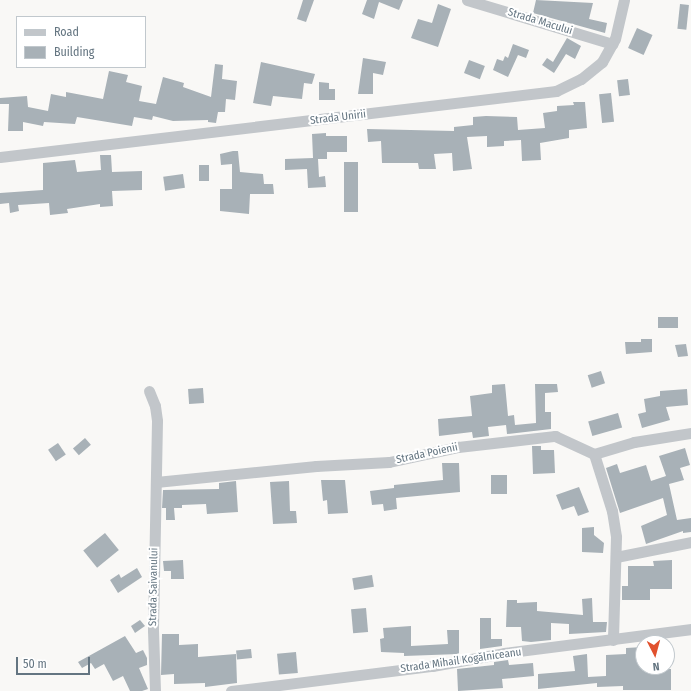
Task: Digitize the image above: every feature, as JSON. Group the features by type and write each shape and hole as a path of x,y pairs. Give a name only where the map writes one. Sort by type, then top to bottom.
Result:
{"street":[{"name":"Strada Macului","path":"467,0 612,44"},
{"name":"Strada Unirii","path":"0,157 541,93 570,86 602,62 620,26 624,0"},
{"name":"Strada Saivanului","path":"149,391 157,421 153,630 155,691"},
{"path":"613,640 616,557 612,511 594,454 634,442 691,433"},
{"name":"Strada Poienii","path":"156,482 316,466 389,462 465,446 555,436 594,454"},
{"path":"616,557 691,542"},
{"name":"Strada Mihail Kogălniceanu","path":"231,691 691,629"}],"building":[{"path":"303,0 314,0 306,22 297,19"},
{"path":"367,0 403,0 399,10 379,2 374,19 362,14"},
{"path":"536,0 593,3 589,19 607,23 605,33 533,13"},
{"path":"438,4 451,9 438,47 411,38 418,19 432,23"},
{"path":"680,4 689,5 686,30 677,29"},
{"path":"637,28 653,35 644,55 628,48"},
{"path":"567,38 581,46 575,59 566,54 554,73 542,65 547,58 553,62"},
{"path":"513,44 529,50 526,58 518,55 508,77 493,70 497,59 503,61 505,56 508,58"},
{"path":"363,58 386,62 383,75 373,73 373,94 358,94"},
{"path":"469,60 485,66 480,79 464,73"},
{"path":"261,62 315,74 312,84 304,83 302,99 273,96 271,106 253,103"},
{"path":"215,64 223,65 222,79 237,81 235,100 226,99 225,112 218,112 216,123 208,122 208,120 173,121 153,116 152,120 134,117 132,126 77,117 75,124 44,122 43,126 23,122 23,131 8,131 9,104 0,104 0,98 27,96 28,107 48,111 51,94 66,97 66,92 103,99 109,71 128,75 126,82 142,86 139,101 156,104 163,77 184,83 183,87 211,97"},
{"path":"628,79 630,95 619,96 617,80"},
{"path":"319,82 329,83 329,89 335,89 335,100 319,100"},
{"path":"611,93 614,122 602,123 599,94"},
{"path":"573,102 585,102 587,128 569,130 569,138 540,143 541,160 522,161 521,140 504,141 504,146 487,147 487,136 467,137 472,169 453,171 452,153 434,154 436,169 419,169 418,163 382,163 381,141 368,142 367,129 454,131 454,127 473,125 473,117 517,117 518,130 545,128 543,113 557,111 557,106 574,105"},
{"path":"326,133 326,136 347,136 347,152 327,152 327,159 318,159 319,177 325,176 326,187 308,188 307,169 285,170 285,159 313,158 312,134"},
{"path":"238,151 240,172 263,174 264,184 273,184 274,194 250,194 249,214 220,211 220,189 232,189 232,164 221,165 220,154"},
{"path":"100,155 111,155 112,172 142,171 142,190 112,191 113,206 100,207 100,204 67,209 68,213 50,215 49,203 18,205 19,211 10,213 9,203 0,204 0,193 43,190 43,163 75,160 77,172 101,170"},
{"path":"344,162 358,162 358,212 344,212"},
{"path":"199,165 209,165 209,181 199,181"},
{"path":"183,174 185,188 165,191 163,177"},
{"path":"658,317 678,317 678,328 658,328"},
{"path":"641,339 652,339 652,352 626,354 625,342 641,342"},
{"path":"686,344 688,356 678,357 675,345"},
{"path":"601,371 605,383 592,388 588,375"},
{"path":"505,384 508,416 514,415 515,425 536,423 535,384 557,384 558,392 545,393 545,412 551,412 551,429 507,434 506,425 488,427 489,436 473,438 472,432 439,436 438,419 472,416 470,396 492,393 492,385"},
{"path":"203,388 204,403 189,404 188,389"},
{"path":"687,389 688,405 666,407 670,420 642,428 638,414 646,412 644,399 660,396 660,391"},
{"path":"618,413 622,427 592,436 588,422"},
{"path":"85,438 91,445 79,455 73,448"},
{"path":"58,443 66,455 56,461 48,450"},
{"path":"532,446 541,446 541,450 554,450 555,473 533,474"},
{"path":"685,448 690,465 680,468 684,480 669,484 677,520 691,518 691,532 683,533 683,531 646,544 641,526 667,515 663,498 620,513 606,468 617,464 620,473 646,465 651,481 666,476 659,456"},
{"path":"442,463 459,463 460,492 396,498 397,509 384,511 383,504 372,505 370,491 394,488 394,485 443,480"},
{"path":"491,475 507,475 507,494 491,494"},
{"path":"321,480 345,480 348,513 328,514 327,500 323,501"},
{"path":"236,481 238,512 207,514 206,504 182,505 182,508 174,508 175,520 166,520 166,508 162,508 163,490 219,489 219,483"},
{"path":"289,481 290,511 296,511 297,523 273,524 270,482"},
{"path":"579,487 589,512 578,516 574,506 562,510 556,495"},
{"path":"594,527 594,535 604,543 603,553 582,552 582,528"},
{"path":"105,533 119,550 97,568 83,551"},
{"path":"183,560 184,579 171,579 171,571 164,571 163,561"},
{"path":"672,560 672,589 650,589 650,600 622,600 622,586 628,586 628,566 654,566 653,561"},
{"path":"137,568 142,577 118,593 110,580 119,574 121,578"},
{"path":"372,575 374,587 354,590 352,578"},
{"path":"592,598 593,622 607,622 606,632 569,634 569,624 551,623 551,640 531,642 522,641 521,627 506,627 507,600 517,600 517,603 537,602 537,611 583,615 582,599"},
{"path":"366,608 368,632 353,633 351,609"},
{"path":"480,618 491,618 491,639 502,639 502,646 480,649"},
{"path":"140,620 145,626 135,633 131,626"},
{"path":"411,626 411,646 448,644 447,630 459,630 459,654 404,656 404,653 381,652 380,639 384,638 383,628"},
{"path":"162,634 179,634 179,645 198,644 198,657 236,654 237,683 205,687 205,683 174,684 174,674 161,675"},
{"path":"125,636 136,653 143,650 147,658 147,665 139,668 148,689 142,691 130,691 123,676 113,681 104,664 95,669 91,663 82,668 78,662"},
{"path":"635,647 635,675 671,675 671,690 623,690 623,686 597,687 597,683 538,689 538,674 575,671 573,656 587,654 588,677 606,676 606,655 626,654 626,648"},
{"path":"251,649 252,658 237,660 236,651"},
{"path":"296,652 298,673 279,675 277,654"},
{"path":"508,660 509,665 533,663 534,676 502,679 503,688 458,691 457,669 494,665 494,662"}]}
